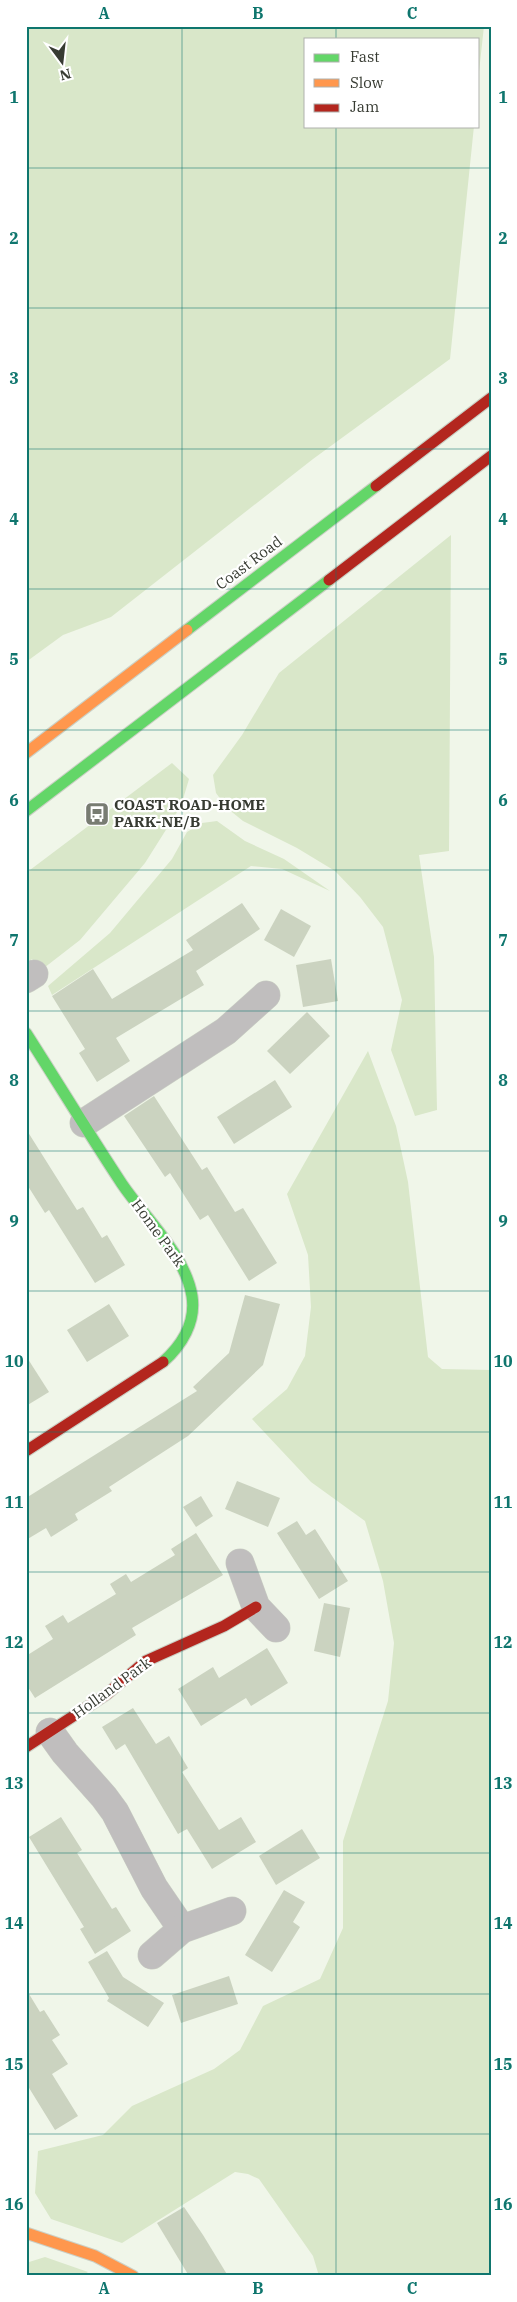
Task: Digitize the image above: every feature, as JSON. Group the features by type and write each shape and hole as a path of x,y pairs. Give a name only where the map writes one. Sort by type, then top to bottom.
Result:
{"main road":[{"name":"Coast Road","path":"26,753 491,398"},
{"path":"26,811 491,456"},
{"name":"Home Park","path":"26,1033 135,1203 174,1250 183,1266 191,1289 193,1311 186,1335 169,1358 158,1368 26,1450"},
{"name":"Holland Park","path":"26,1747 107,1694 146,1661 224,1626 256,1606"},
{"path":"26,2233 74,2248 116,2265 133,2276"}],"street":[{"path":"84,1123 226,1030 266,995"},
{"path":"240,1563 256,1606 276,1628"},
{"path":"50,1732 64,1754 104,1796 154,1888 182,1929"},
{"path":"152,1955 182,1929 232,1911"}],"green space":[{"path":"26,26 484,26 480,63 480,38 304,38 304,128 474,128 450,359 313,459 111,617 63,635 26,662"},
{"path":"451,535 449,851 419,855 434,957 437,1110 415,1116 391,1050 402,1000 383,927 360,897 335,871 297,848 243,821 227,808 216,793 213,775 242,735 279,673"},
{"path":"172,763 189,779 181,806 145,863 80,940 40,971 32,959 26,963 26,873"},
{"path":"217,821 245,841 284,859 330,891 282,869 251,866 52,995 48,986 110,933 172,859 187,832 202,823"},
{"path":"368,1051 396,1126 408,1182 428,1357 442,1369 491,1370 491,2276 319,2276 313,2256 259,2179 248,2174 235,2172 122,2243 51,2219 35,2193 38,2151 103,2135 132,2106 214,2069 240,2050 263,2006 320,1979 343,1928 343,1841 388,1701 394,1643 383,1581 365,1521 311,1482 252,1419 287,1389 305,1356 311,1307 308,1255 287,1194"},
{"path":"45,2257 88,2272 82,2276 26,2276 26,2263"}],"building":[{"path":"242,903 260,929 196,971 204,985 116,1038 130,1061 97,1082 79,1053 85,1049 52,996 93,969 112,999 193,950 186,940"},
{"path":"281,909 311,926 294,957 264,940"},
{"path":"331,959 338,1001 303,1007 296,965"},
{"path":"307,1012 330,1036 290,1074 267,1051"},
{"path":"275,1080 292,1107 234,1144 217,1117"},
{"path":"154,1096 202,1170 207,1167 235,1212 243,1208 277,1263 249,1281 208,1215 200,1220 170,1173 165,1177 124,1116"},
{"path":"26,1129 77,1210 83,1207 102,1238 107,1235 125,1265 95,1283 49,1210 45,1213 26,1183"},
{"path":"245,1295 280,1304 263,1365 188,1436 109,1487 112,1491 75,1514 78,1520 51,1537 46,1528 26,1540 26,1498 197,1391 193,1387 229,1353"},
{"path":"109,1304 129,1336 87,1362 67,1330"},
{"path":"26,1356 49,1392 26,1406"},
{"path":"237,1481 280,1498 268,1527 225,1509"},
{"path":"201,1496 213,1516 196,1527 183,1507"},
{"path":"297,1521 306,1535 315,1529 348,1581 319,1599 277,1533"},
{"path":"196,1533 223,1575 132,1628 136,1635 35,1698 26,1684 26,1656 53,1639 45,1626 63,1615 68,1623 116,1594 110,1584 126,1574 131,1582 175,1555 171,1549"},
{"path":"324,1603 350,1608 340,1657 314,1651"},
{"path":"267,1648 288,1683 251,1706 246,1698 201,1726 178,1689 213,1667 219,1678"},
{"path":"133,1708 156,1744 169,1736 188,1768 182,1772 219,1830 241,1817 256,1842 212,1869 187,1829 178,1834 125,1744 116,1750 102,1727"},
{"path":"61,1817 82,1850 77,1853 112,1909 116,1907 131,1931 95,1954 80,1929 84,1927 29,1837"},
{"path":"302,1829 320,1858 276,1885 259,1856"},
{"path":"284,1890 305,1902 293,1922 300,1927 272,1972 245,1955"},
{"path":"107,1951 123,1977 164,2003 148,2027 107,2001 109,1998 88,1962"},
{"path":"229,1976 238,2004 181,2023 172,1995"},
{"path":"26,1989 40,2012 44,2010 60,2035 52,2040 68,2064 52,2074 78,2116 55,2130 26,2083"},
{"path":"184,2207 228,2276 189,2276 157,2223"}],"traffic: fast":[{"path":"187,630 376,486"},
{"path":"26,811 329,580"},
{"path":"26,1033 122,1184 173,1251 188,1281 193,1306 190,1324 182,1341 163,1362"}],"traffic: slow":[{"path":"26,753 187,630"},
{"path":"26,2233 95,2256 133,2276"}],"traffic: jam":[{"path":"376,486 491,398"},
{"path":"329,580 491,456"},
{"path":"26,1451 163,1362"},
{"path":"26,1747 107,1694 146,1661 224,1626 256,1607"}],"place":[{"name":"COAST ROAD-HOME PARK-NE/B","path":"97,814"}]}
